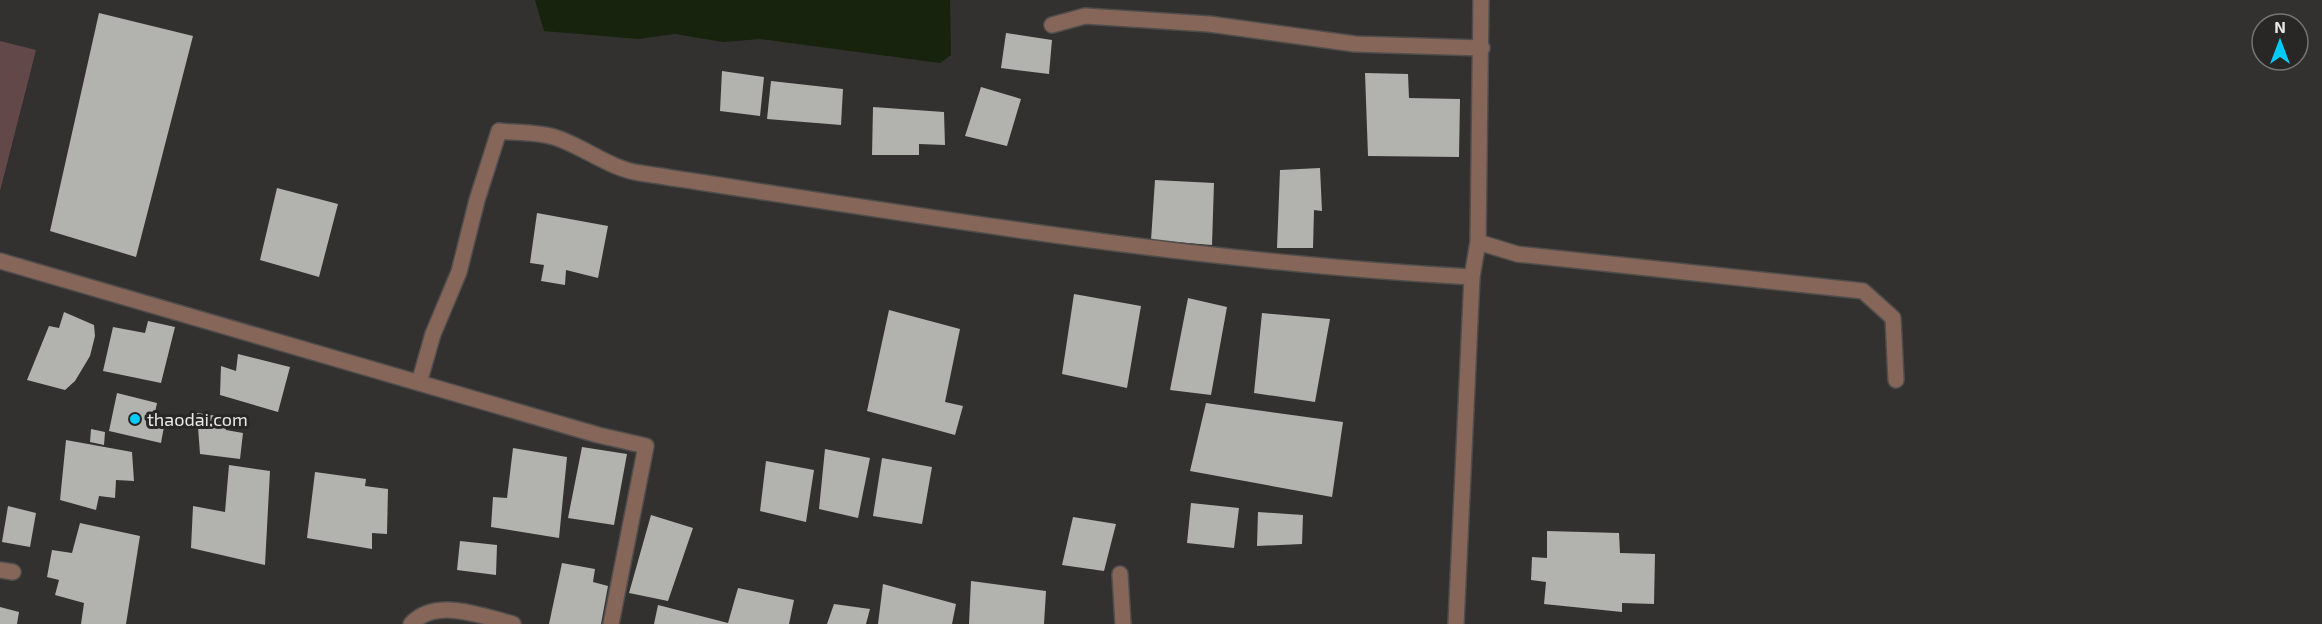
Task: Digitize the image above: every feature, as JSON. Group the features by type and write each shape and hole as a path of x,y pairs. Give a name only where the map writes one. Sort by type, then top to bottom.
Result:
{"street":[{"path":"1456,624 1472,277 1478,242 1481,0"},
{"path":"1052,25 1085,16 1209,24 1355,44 1482,48"},
{"path":"419,383 433,334 459,272 477,200 499,131 552,137 636,172 956,221 1183,251 1412,274 1472,277"},
{"path":"1478,242 1517,254 1863,291 1893,318 1896,380"},
{"path":"0,261 598,435 646,446 611,624"},
{"path":"1120,574 1123,624"},
{"path":"411,624 419,616 454,609 513,624"}],"shaded area":[{"path":"535,0 950,0 951,55 940,63 760,39 723,42 675,34 638,39 544,31"},
{"path":"0,41 36,50 0,191"}],"building":[{"path":"99,13 193,36 136,257 50,231"},
{"path":"1006,33 1052,40 1049,74 1001,68"},
{"path":"722,71 764,77 760,116 720,111"},
{"path":"1365,73 1408,74 1409,98 1460,99 1459,157 1368,156"},
{"path":"771,81 843,89 841,125 767,119"},
{"path":"981,87 1021,99 1007,146 965,136"},
{"path":"873,107 944,112 945,145 919,144 919,155 872,155"},
{"path":"1320,168 1322,211 1314,210 1313,248 1277,248 1280,170"},
{"path":"1155,180 1214,183 1212,245 1151,240"},
{"path":"277,188 338,204 319,277 260,260"},
{"path":"537,213 608,226 598,278 566,270 565,285 541,281 544,265 530,263"},
{"path":"1074,294 1141,306 1127,388 1062,374"},
{"path":"1188,298 1227,307 1211,395 1170,390"},
{"path":"889,310 960,329 945,402 963,406 955,435 867,411"},
{"path":"64,312 94,325 95,336 90,356 75,381 65,390 27,380 49,326 59,328"},
{"path":"1262,313 1330,319 1315,402 1254,393"},
{"path":"148,321 175,327 161,383 103,371 113,327 145,333"},
{"path":"238,354 290,367 278,412 220,395 221,366 236,371"},
{"name":"thaodai.com","path":"117,393 157,403 154,417 165,421 161,443 109,431"},
{"path":"1206,403 1343,422 1332,497 1190,471"},
{"path":"197,413 224,417 226,430 243,433 240,459 200,454"},
{"path":"91,429 105,432 104,445 90,442"},
{"path":"66,440 132,452 134,481 116,480 115,498 99,496 96,510 60,500"},
{"path":"582,447 627,454 614,525 568,518"},
{"path":"513,448 567,457 559,538 491,527 493,497 507,498"},
{"path":"825,449 870,458 858,518 819,509"},
{"path":"882,458 932,467 922,524 873,516"},
{"path":"766,461 814,470 806,522 760,511"},
{"path":"229,465 270,471 265,565 191,548 193,506 225,512"},
{"path":"315,472 366,479 365,486 388,489 387,534 372,533 372,549 307,538"},
{"path":"1191,503 1239,508 1234,548 1187,543"},
{"path":"8,506 36,513 30,547 2,542"},
{"path":"1258,512 1303,515 1302,544 1257,546"},
{"path":"651,515 693,528 668,601 629,593"},
{"path":"1073,517 1116,524 1104,571 1062,565"},
{"path":"80,523 140,536 126,624 81,624 84,603 55,595 59,580 47,577 52,550 72,553"},
{"path":"1547,531 1619,533 1620,553 1655,554 1654,604 1622,603 1622,612 1544,604 1546,582 1531,580 1532,557 1547,558"},
{"path":"460,541 497,545 496,575 457,570"},
{"path":"562,563 595,569 593,582 608,586 601,624 549,624"},
{"path":"971,581 1046,591 1044,624 969,624"},
{"path":"883,584 956,604 952,624 878,624"},
{"path":"738,588 794,600 789,624 654,624 658,605 728,623"},
{"path":"834,604 870,609 866,624 827,624"},
{"path":"0,607 19,612 17,624 0,624"}],"place":[{"name":"thaodai.com","path":"135,419"}]}
